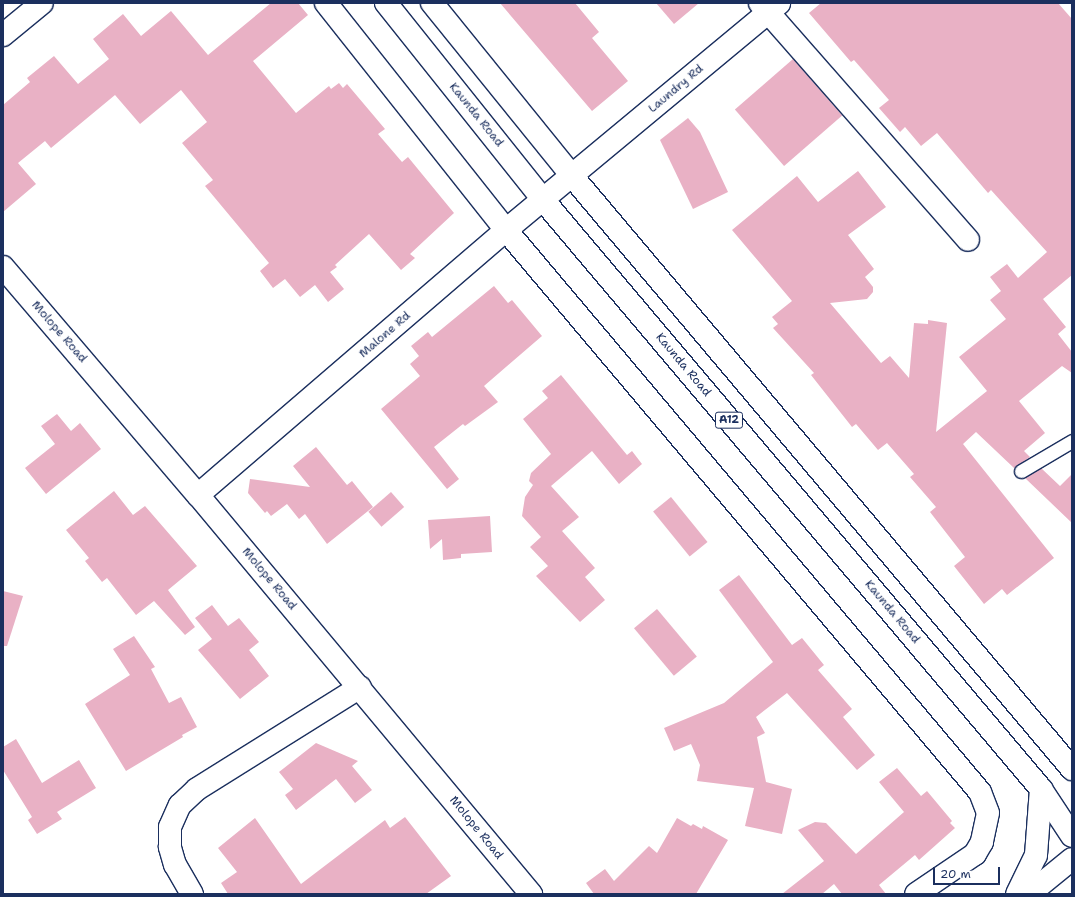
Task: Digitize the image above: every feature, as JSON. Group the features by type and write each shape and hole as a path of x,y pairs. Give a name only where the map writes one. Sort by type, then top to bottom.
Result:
{"street":[{"path":"3,35 19,10 42,3"},
{"path":"326,3 506,230 980,792 988,813 982,842 974,854 916,894"},
{"name":"Kaunda Road","path":"386,3 544,201 1041,789 1072,836"},
{"path":"432,3 572,176 1069,762"},
{"path":"769,6 968,240"},
{"name":"Laundry Rd","path":"572,176 769,6"},
{"name":"Malone Rd","path":"198,495 506,230 544,201 572,176"},
{"name":"Molope Road","path":"3,267 360,687 530,894"},
{"path":"192,894 175,865 170,848 170,827 180,805 197,789 360,687"},
{"path":"1017,894 1036,855 1041,789"},
{"path":"1029,894 1072,859"}],"lane":[{"path":"1021,471 1072,441"}],"building":[{"path":"271,3 298,3 308,15 253,61 296,113 329,86 331,89 339,83 343,88 347,84 385,129 378,134 402,162 408,157 454,213 410,254 415,258 401,270 369,234 335,265 337,267 330,272 344,289 328,302 315,285 300,297 285,279 273,288 260,271 269,263 205,186 213,180 182,143 207,122 181,90 140,124 115,95 51,148 45,141 18,163 36,184 3,212 3,105 30,82 27,78 54,56 78,84 109,59 93,39 123,14 141,36 171,11 208,55"},
{"path":"500,3 575,3 599,32 592,38 628,81 592,111"},
{"path":"656,3 699,3 674,24"},
{"path":"821,3 1058,3 1072,19 1072,275 1043,299 1066,327 1058,334 1072,352 1072,373 1062,366 1019,401 1045,433 1024,451 1030,457 1014,468 976,432 963,444 1054,558 1007,595 1002,589 984,604 954,566 965,557 930,512 936,507 910,477 914,474 887,443 878,450 856,424 852,427 811,375 814,373 773,328 778,324 772,317 792,301 732,230 797,176 818,202 858,171 886,207 848,235 874,269 865,277 873,287 873,292 867,299 830,303 881,363 890,356 909,378 914,323 928,324 928,320 947,323 936,432 987,391 959,357 1006,319 990,300 1001,291 990,277 1007,264 1018,278 1047,252 991,190 988,193 937,133 921,146 905,127 900,132 879,108 889,100 854,60 851,62 809,13"},
{"path":"793,59 842,116 784,166 735,110"},
{"path":"688,118 700,132 728,192 693,209 660,140"},
{"path":"494,286 508,303 512,300 542,336 484,386 498,402 465,426 463,424 434,447 459,479 447,489 381,409 420,376 410,364 419,356 411,346 428,332 432,337"},
{"path":"561,375 627,455 632,451 642,464 619,484 592,451 551,486 579,517 562,531 595,568 585,577 605,600 580,622 536,576 548,566 530,547 541,537 522,516 525,497 533,485 529,481 531,473 551,454 523,419 548,398 542,391"},
{"path":"57,414 71,431 80,423 101,449 46,494 25,468 55,444 41,426"},
{"path":"316,447 347,485 352,481 373,507 327,544 305,514 299,519 287,504 271,516 267,511 265,513 248,493 250,479 310,487 293,466"},
{"path":"1041,468 1060,486 1072,474 1072,523 1025,478"},
{"path":"114,491 133,515 145,506 197,566 168,590 195,627 185,635 154,601 136,615 107,578 102,582 85,561 89,558 66,530"},
{"path":"391,492 404,507 381,527 368,512"},
{"path":"671,497 708,542 690,557 653,511"},
{"path":"490,516 492,552 461,554 461,558 443,560 442,539 430,549 428,520"},
{"path":"739,575 792,645 802,638 824,665 818,670 852,709 843,717 875,755 857,770 787,693 756,717 765,733 757,737 766,782 792,789 782,834 745,826 754,788 697,781 700,765 691,744 674,751 664,728 724,703 773,662 719,590"},
{"path":"3,591 23,596 7,646 3,646"},
{"path":"212,605 228,626 239,618 259,642 249,650 269,676 240,699 198,650 212,639 195,618"},
{"path":"657,609 697,656 674,676 634,628"},
{"path":"134,636 155,667 151,669 169,703 181,697 197,727 126,771 85,704 130,675 113,649"},
{"path":"16,739 42,783 79,760 96,788 57,812 62,819 37,834 28,820 32,817 3,770 3,747"},
{"path":"316,743 358,761 352,766 372,790 355,803 336,779 296,810 285,795 293,789 279,772"},
{"path":"897,768 921,796 927,791 952,821 950,823 955,828 919,860 915,855 879,885 886,894 842,894 834,884 822,894 782,894 824,861 798,830 815,822 826,823 856,854 904,812 879,782"},
{"path":"405,817 451,876 426,894 228,894 221,883 237,872 218,848 255,818 301,884 385,820 390,828"},
{"path":"677,818 691,826 693,824 702,829 703,826 728,840 696,894 594,894 586,883 605,869 614,881 649,846 657,853"}]}
